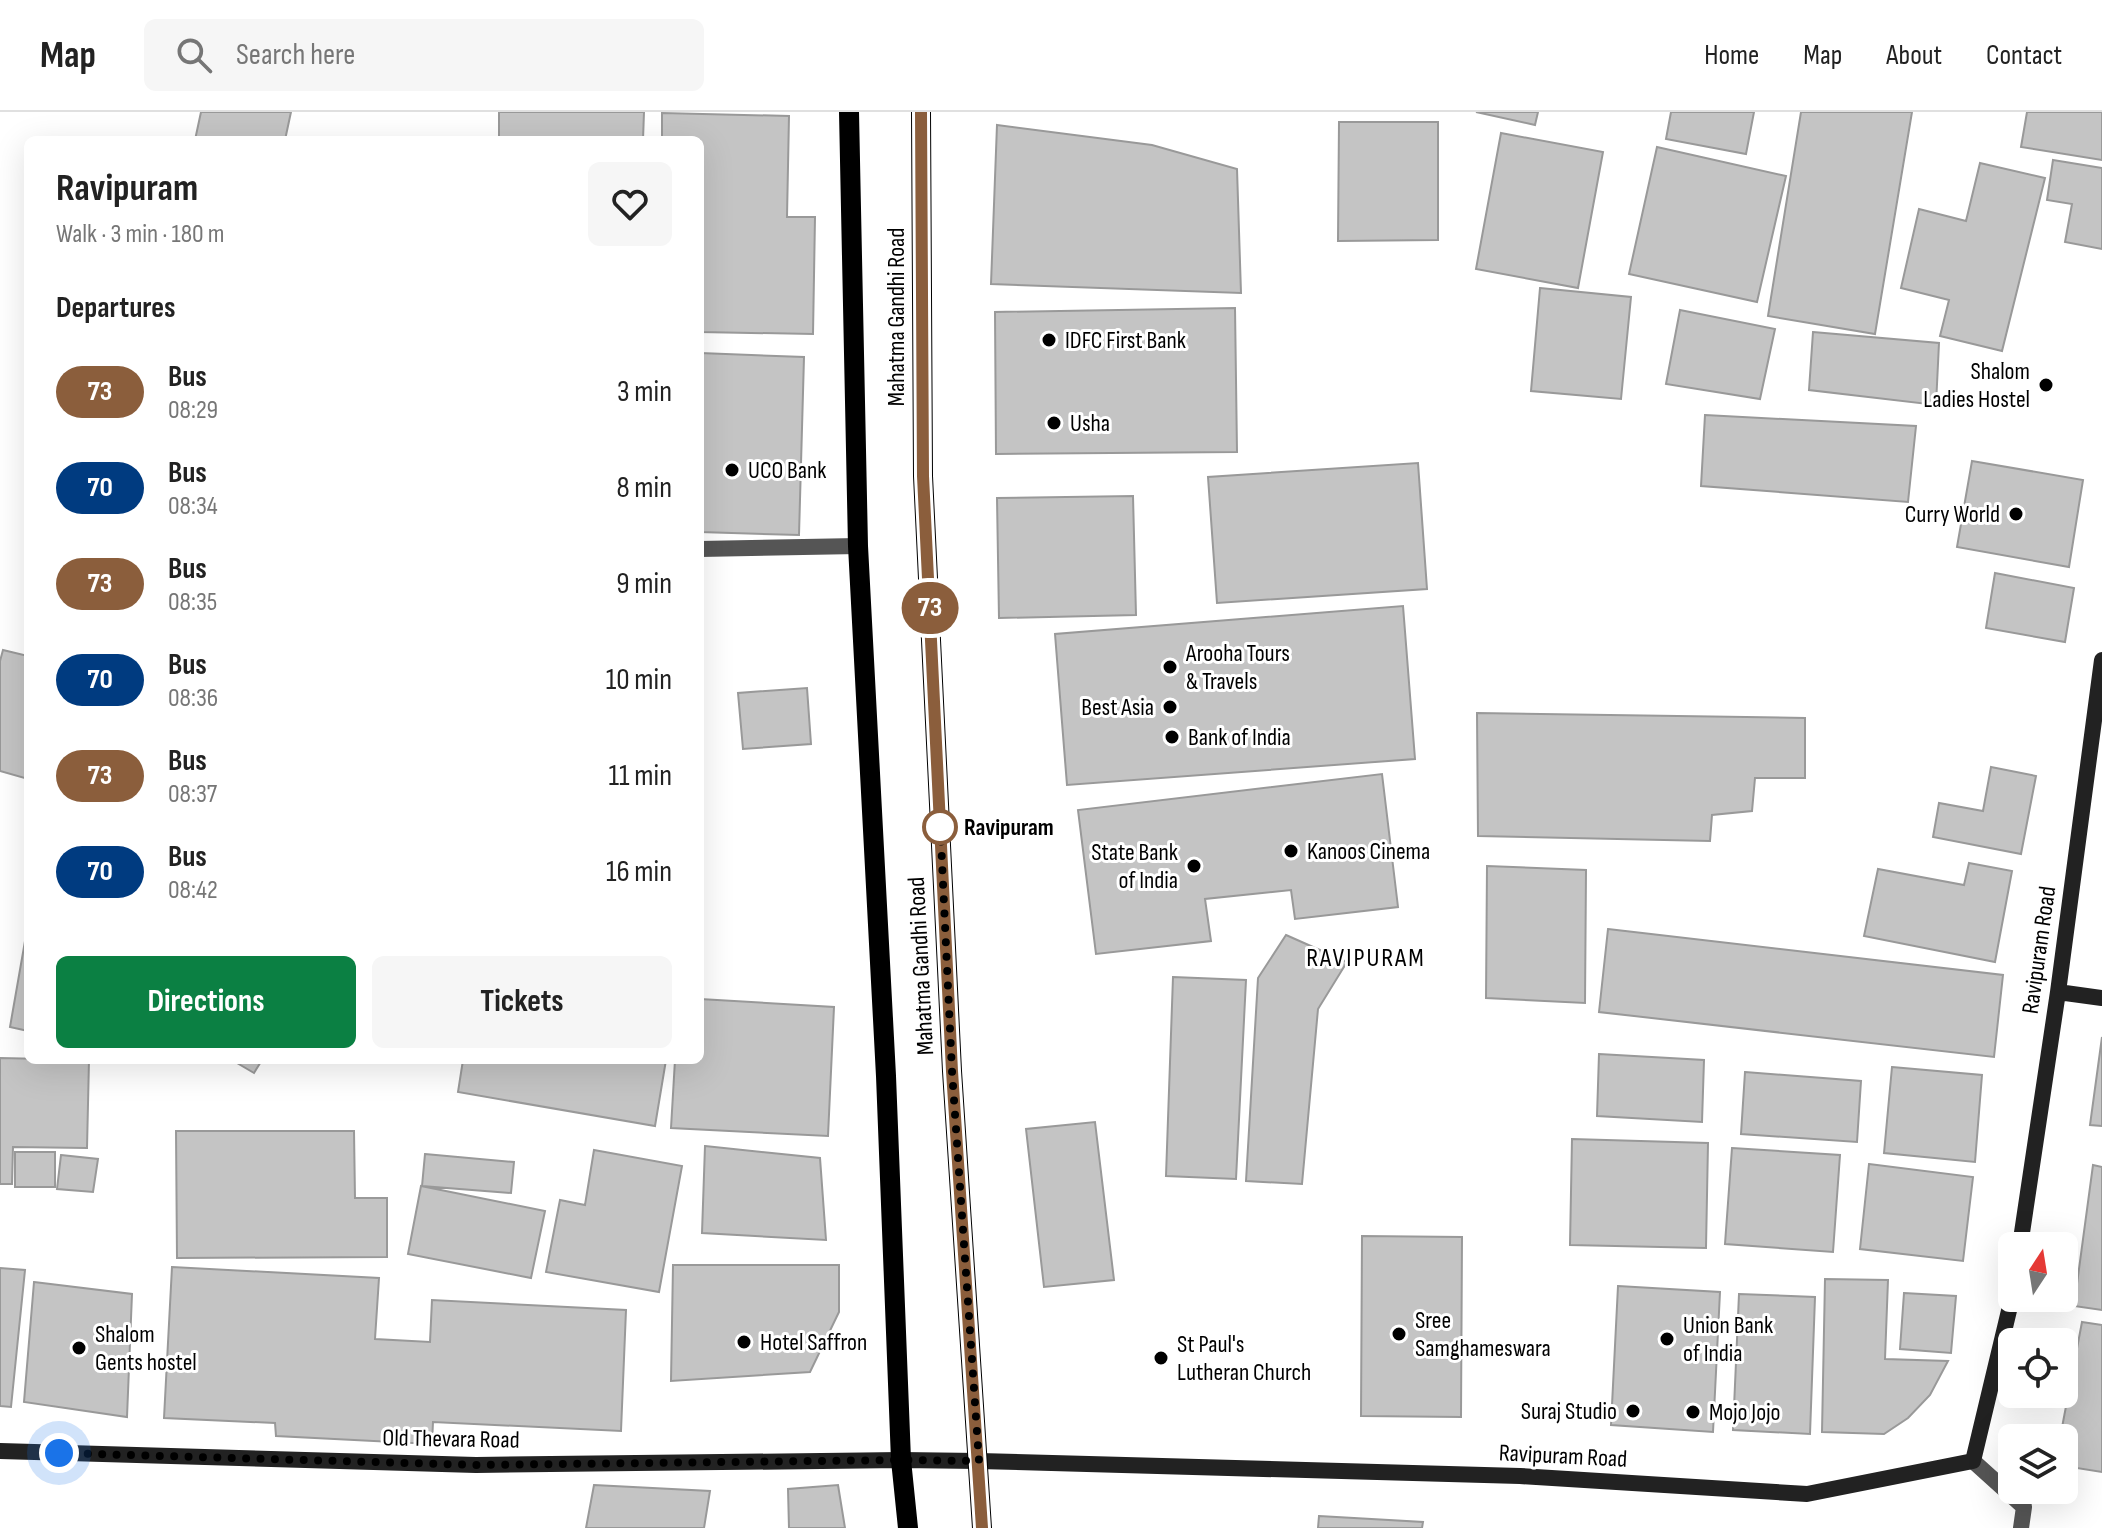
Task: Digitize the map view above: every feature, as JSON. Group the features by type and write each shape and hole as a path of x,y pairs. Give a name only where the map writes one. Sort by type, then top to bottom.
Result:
{"main road":[{"name":"Mahatma Gandhi Road","path":"849,112 858,546 886,1076 901,1460 908,1528"},
{"name":"Mahatma Gandhi Road","path":"921,112 923,476 952,1071 982,1528"},
{"name":"Ravipuram Road","path":"2022,1232 2102,660"},
{"path":"2058,992 2102,998"},
{"path":"1973,1461 2009,1312"},
{"name":"Old Thevara Road","path":"0,1451 476,1465 979,1461"},
{"name":"Ravipuram Road","path":"979,1461 1520,1476 1807,1494 1973,1461"}],"street":[{"path":"704,549 858,546"},
{"path":"1973,1461 2024,1507 2021,1528"}],"building":[{"path":"201,112 291,112 286,136 196,136"},
{"path":"499,112 644,112 643,136 499,136"},
{"path":"1476,112 1538,112 1535,125"},
{"path":"1671,112 1754,112 1746,154 1666,139"},
{"path":"1801,112 1912,112 1875,334 1768,316"},
{"path":"2027,112 2102,112 2102,160 2021,147"},
{"path":"662,113 789,116 787,217 815,217 813,334 704,332 704,136 662,136"},
{"path":"1339,122 1438,122 1438,240 1338,241"},
{"path":"997,125 1152,145 1237,169 1241,293 991,284"},
{"path":"1501,133 1603,152 1578,288 1476,269"},
{"path":"1657,147 1786,176 1757,302 1629,274"},
{"path":"2053,160 2102,168 2102,249 2065,242 2072,204 2047,200"},
{"path":"1980,163 2045,178 2002,351 1940,336 1949,300 1901,288 1919,209 1966,221"},
{"path":"1540,288 1631,297 1621,399 1531,391"},
{"path":"1235,308 1237,452 996,454 995,312"},
{"path":"1680,310 1775,329 1760,399 1666,384"},
{"path":"1813,332 1939,343 1936,405 1809,390"},
{"path":"704,353 804,357 799,535 704,532"},
{"path":"1705,415 1916,426 1908,502 1701,486"},
{"path":"1972,461 2083,480 2069,567 1957,547"},
{"path":"1418,463 1427,589 1217,603 1208,477"},
{"path":"1133,496 1136,615 999,618 997,498"},
{"path":"1995,573 2074,588 2065,642 1986,628"},
{"path":"1403,606 1415,759 1067,785 1055,634"},
{"path":"3,650 24,655 24,778 0,771 0,661"},
{"path":"807,688 811,744 743,749 738,693"},
{"path":"1477,713 1805,718 1805,778 1755,778 1752,811 1712,815 1710,841 1478,836"},
{"path":"1991,767 2036,776 2021,854 1933,837 1939,803 1983,811"},
{"path":"1382,774 1398,907 1295,919 1291,890 1205,899 1211,941 1096,954 1078,810"},
{"path":"1969,863 2012,871 1995,962 1864,936 1878,869 1964,885"},
{"path":"1487,866 1586,870 1585,1003 1486,998"},
{"path":"1608,929 2003,975 1994,1057 1599,1012"},
{"path":"1286,935 1347,962 1318,1009 1302,1184 1246,1181 1258,978"},
{"path":"24,947 24,1030 10,1027"},
{"path":"1173,977 1246,980 1236,1179 1166,1176"},
{"path":"704,999 834,1007 828,1136 671,1128 675,1064 704,1064"},
{"path":"2102,1037 2102,1126 2090,1125"},
{"path":"1599,1054 1704,1060 1702,1122 1597,1116"},
{"path":"0,1058 24,1059 24,1064 89,1064 87,1148 13,1147 12,1184 0,1184"},
{"path":"239,1064 260,1064 254,1073"},
{"path":"462,1064 665,1064 655,1126 458,1092"},
{"path":"1892,1067 1982,1075 1975,1162 1884,1153"},
{"path":"1745,1072 1861,1081 1857,1142 1741,1134"},
{"path":"1095,1122 1114,1280 1044,1287 1026,1129"},
{"path":"176,1131 354,1131 355,1198 387,1198 387,1257 177,1258"},
{"path":"1572,1139 1708,1143 1706,1248 1570,1245"},
{"path":"705,1146 820,1158 826,1240 702,1233"},
{"path":"1732,1148 1840,1155 1833,1252 1725,1244"},
{"path":"594,1150 682,1166 659,1292 546,1272 560,1200 585,1205"},
{"path":"15,1152 55,1152 55,1187 15,1187"},
{"path":"425,1154 514,1162 511,1193 422,1186"},
{"path":"61,1155 98,1159 93,1192 57,1189"},
{"path":"1869,1164 1973,1177 1963,1261 1860,1249"},
{"path":"2093,1165 2102,1167 2102,1310 2078,1307 2078,1276"},
{"path":"421,1186 545,1211 531,1278 408,1254"},
{"path":"1362,1236 1462,1237 1461,1417 1361,1416"},
{"path":"673,1265 839,1265 839,1312 810,1372 671,1381"},
{"path":"172,1267 379,1278 375,1339 430,1342 432,1300 626,1310 621,1431 433,1422 432,1444 276,1436 275,1423 164,1418"},
{"path":"0,1268 25,1270 11,1407 0,1406"},
{"path":"1825,1279 1888,1280 1885,1359 1948,1361 1930,1395 1908,1418 1884,1434 1822,1432"},
{"name":"Shalom Gents hostel","path":"34,1282 132,1294 127,1417 24,1402"},
{"path":"1618,1286 1720,1292 1713,1432 1611,1425"},
{"path":"1904,1293 1956,1296 1951,1353 1900,1349"},
{"path":"1739,1294 1815,1297 1810,1434 1733,1430"},
{"path":"2082,1322 2102,1325 2102,1472 2078,1468 2078,1424 2063,1424 2066,1408 2078,1408 2078,1343"},
{"path":"594,1485 710,1491 704,1528 586,1528"},
{"path":"838,1485 845,1528 789,1528 788,1489"},
{"path":"1319,1516 1423,1522 1422,1528 1318,1528"}],"bus line":[{"name":"73","path":"921,112 923,476 952,1071 982,1528"}],"place":[{"name":"IDFC First Bank","path":"1049,340"},
{"name":"Shalom Ladies Hostel","path":"2046,385"},
{"name":"Usha","path":"1054,423"},
{"name":"UCO Bank","path":"732,470"},
{"name":"Curry World","path":"2016,514"},
{"name":"Arooha Tours & Travels","path":"1170,667"},
{"name":"Best Asia","path":"1170,707"},
{"name":"Bank of India","path":"1172,737"},
{"name":"Ravipuram","path":"940,827"},
{"name":"Kanoos Cinema","path":"1291,851"},
{"name":"State Bank of India","path":"1194,866"},
{"name":"Sree Samghameswara","path":"1399,1334"},
{"name":"Union Bank of India","path":"1667,1339"},
{"name":"Hotel Saffron","path":"744,1342"},
{"name":"Shalom Gents hostel","path":"79,1348"},
{"name":"St Paul's Lutheran Church","path":"1161,1358"},
{"name":"Suraj Studio","path":"1633,1411"},
{"name":"Mojo Jojo","path":"1693,1412"}],"district":[{"name":"RAVIPURAM","path":"1366,958"}],"route":[{"path":"59,1453 476,1465 979,1461 952,1071 940,820 940,827"}]}
